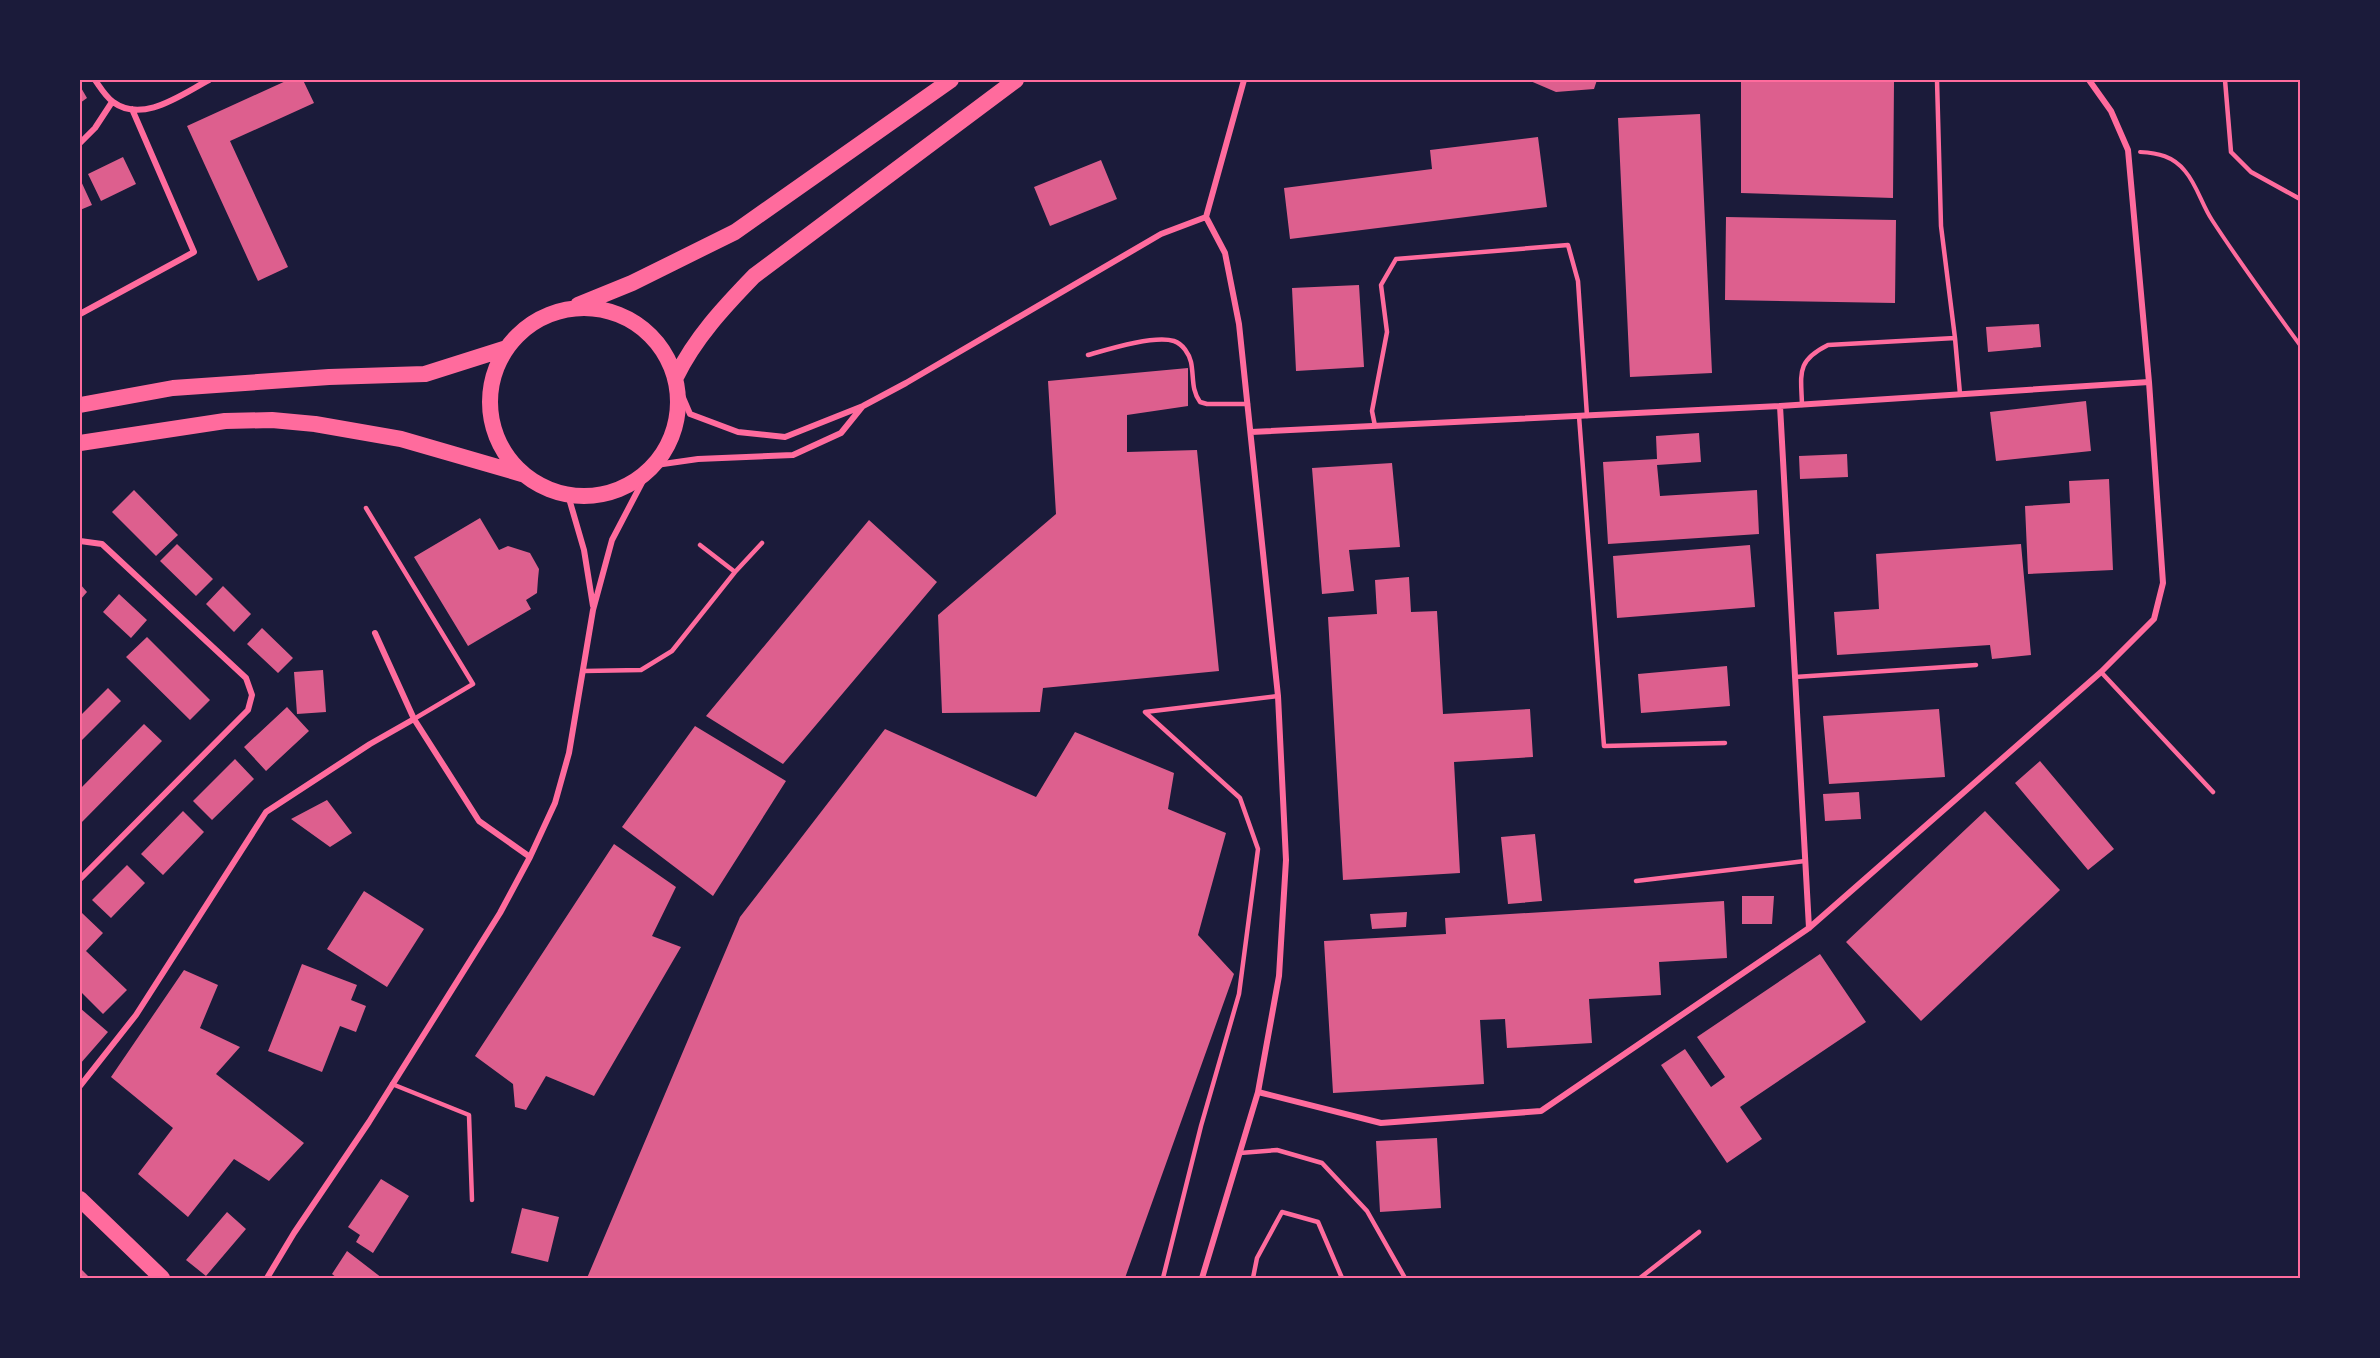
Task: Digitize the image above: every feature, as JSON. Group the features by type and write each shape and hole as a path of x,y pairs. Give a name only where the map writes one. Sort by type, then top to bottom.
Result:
{"highway":[{"path":"523,475 504,452 495,434 490,414 491,384 497,365 507,348 533,323 632,283 735,232 951,80"},
{"path":"677,381 686,357 702,335 724,307 754,276 1016,80"},
{"path":"80,442 225,421 272,420 315,424 401,439 523,475 544,488 568,495 588,497 606,494 625,488 651,469 670,444 679,409 677,381 660,346 634,322 601,310 566,310"},
{"path":"80,405 173,388 329,377 425,374 507,348"},
{"path":"80,1199 162,1278"}],"street":[{"path":"95,80 112,102 132,109 149,109 163,104 209,80"},
{"path":"1202,1278 1258,1092 1279,976 1286,860 1278,696 1239,324 1225,253 1206,217 1244,80"},
{"path":"1258,1092 1381,1123 1541,1112 1809,928 2101,672 2154,619 2163,583 2149,382 2128,150 2111,111 2090,80"},
{"path":"80,142 95,128 112,102"},
{"path":"80,314 194,252 132,109"},
{"path":"677,381 690,414 738,432 785,437 863,406 1161,234 1206,217"},
{"path":"1251,432 1802,405 2149,382"},
{"path":"267,1278 500,913 530,857 555,803 569,753 593,610 612,540 651,469 698,459 793,455 841,433 863,406"},
{"path":"1780,406 1809,928"},
{"path":"568,495 584,550 593,610"},
{"path":"80,541 102,544 246,678 252,695 248,710 80,879"},
{"path":"375,633 414,719 479,821 530,857"},
{"path":"80,1086 136,1015 266,812 370,744 414,719"}],"lane":[{"path":"1937,80 1941,226 1960,394"},
{"path":"2225,80 2231,152 2251,172 2301,199"},
{"path":"1375,426 1372,411 1387,332 1382,285 1396,260 1568,245 1578,281 1587,416"},
{"path":"1802,405 1800,370 1812,353 1828,345 1955,338"},
{"path":"1088,355 1131,344 1177,342 1189,357 1194,389 1200,402 1248,404"},
{"path":"1579,416 1604,746 1725,743"},
{"path":"366,508 473,684 414,719"},
{"path":"584,671 641,670 672,651 735,572 762,543"},
{"path":"700,545 735,572"},
{"path":"1795,677 1976,665"},
{"path":"2101,672 2213,792"},
{"path":"1163,1278 1201,1126 1239,993 1258,849 1240,798 1145,712 1278,696"},
{"path":"1636,881 1805,861"},
{"path":"392,1084 470,1115 472,1200"},
{"path":"1240,1153 1276,1150 1322,1163 1367,1211 1405,1278"},
{"path":"1253,1278 1257,1258 1282,1212 1318,1222 1342,1278"},
{"path":"1640,1278 1699,1232"}],"path":[{"path":"2128,150 2158,153 2173,160 2186,171 2207,213 2246,273 2301,345"}],"building":[{"path":"288,80 303,80 314,103 230,141 288,267 258,281 187,126"},
{"path":"1528,80 1597,80 1594,89 1556,92"},
{"path":"1741,80 1894,82 1893,198 1741,193"},
{"path":"80,86 87,98 80,103"},
{"path":"1700,114 1712,373 1630,377 1618,118"},
{"path":"1538,137 1547,207 1290,239 1284,188 1432,169 1430,150"},
{"path":"123,157 136,184 101,201 88,174"},
{"path":"1101,160 1117,199 1050,226 1034,187"},
{"path":"80,179 92,205 80,210"},
{"path":"1726,217 1896,220 1895,303 1725,300"},
{"path":"1359,285 1364,367 1296,371 1292,288"},
{"path":"2039,324 2041,347 1988,352 1986,327"},
{"path":"1188,368 1188,406 1127,415 1127,452 1197,450 1219,671 1043,688 1040,712 942,713 938,615 1056,514 1048,381"},
{"path":"2086,401 2091,451 1996,461 1990,412"},
{"path":"1699,433 1701,462 1657,465 1660,496 1757,490 1759,534 1608,544 1603,462 1657,459 1656,436"},
{"path":"1847,454 1848,477 1800,479 1799,456"},
{"path":"1392,463 1400,547 1349,550 1354,591 1322,594 1312,468"},
{"path":"2109,479 2113,570 2028,574 2025,506 2070,503 2069,481"},
{"path":"134,490 178,535 156,556 112,512"},
{"path":"480,518 499,550 508,546 530,553 539,569 537,593 526,600 531,609 468,646 414,557"},
{"path":"869,520 937,582 783,764 706,716"},
{"path":"177,544 213,579 196,596 160,561"},
{"path":"2021,544 2031,655 1992,659 1990,645 1837,655 1834,612 1879,609 1876,554"},
{"path":"1750,545 1755,607 1617,618 1613,556"},
{"path":"1409,577 1411,612 1437,611 1443,714 1530,709 1533,757 1454,762 1460,873 1343,880 1328,617 1377,614 1375,580"},
{"path":"80,584 87,592 80,600"},
{"path":"223,586 251,614 234,632 206,604"},
{"path":"119,594 147,620 131,638 103,612"},
{"path":"262,628 293,658 278,673 247,644"},
{"path":"147,637 210,700 190,720 126,657"},
{"path":"1727,666 1730,706 1641,713 1638,674"},
{"path":"323,670 326,712 297,714 294,672"},
{"path":"108,688 121,701 80,742 80,716"},
{"path":"287,707 309,731 266,771 244,747"},
{"path":"1939,709 1945,777 1829,784 1823,716"},
{"path":"144,724 162,741 80,824 80,789"},
{"path":"695,726 786,781 713,896 622,827"},
{"path":"885,729 1036,797 1075,732 1174,773 1168,809 1226,833 1198,935 1234,974 1125,1278 587,1278 740,917"},
{"path":"235,759 254,779 212,820 193,801"},
{"path":"2040,761 2114,849 2088,870 2015,783"},
{"path":"1859,792 1861,819 1825,821 1823,794"},
{"path":"327,800 352,833 330,847 291,819"},
{"path":"183,811 204,832 163,875 141,854"},
{"path":"1985,811 2060,890 1921,1021 1846,942"},
{"path":"1535,834 1542,901 1508,904 1501,837"},
{"path":"614,844 676,887 652,936 681,947 594,1096 546,1076 526,1110 515,1107 513,1084 475,1056"},
{"path":"127,865 145,883 111,918 92,900"},
{"path":"364,891 424,929 387,987 327,949"},
{"path":"1742,896 1774,896 1772,924 1742,924"},
{"path":"1724,901 1727,958 1659,962 1661,995 1589,999 1592,1043 1507,1048 1505,1019 1480,1020 1484,1084 1333,1093 1324,941 1446,934 1445,918"},
{"path":"1407,912 1406,927 1372,929 1370,914"},
{"path":"82,913 103,933 86,951 127,990 103,1014 80,991 80,916"},
{"path":"1820,954 1866,1022 1740,1107 1762,1139 1727,1163 1661,1065 1685,1049 1711,1087 1725,1077 1697,1037"},
{"path":"302,964 357,985 351,1000 366,1006 356,1032 340,1026 322,1072 268,1051"},
{"path":"184,970 218,985 200,1028 240,1047 216,1074 304,1143 269,1181 234,1159 188,1217 138,1174 173,1128 111,1077"},
{"path":"80,1008 108,1032 80,1064"},
{"path":"1437,1138 1441,1208 1380,1212 1376,1141"},
{"path":"381,1179 409,1196 373,1253 356,1242 360,1235 348,1227"},
{"path":"522,1208 559,1217 548,1262 511,1253"},
{"path":"227,1212 246,1229 206,1276 186,1260"},
{"path":"347,1251 382,1278 337,1278 332,1274"},
{"path":"80,1268 90,1278 80,1278"}]}
